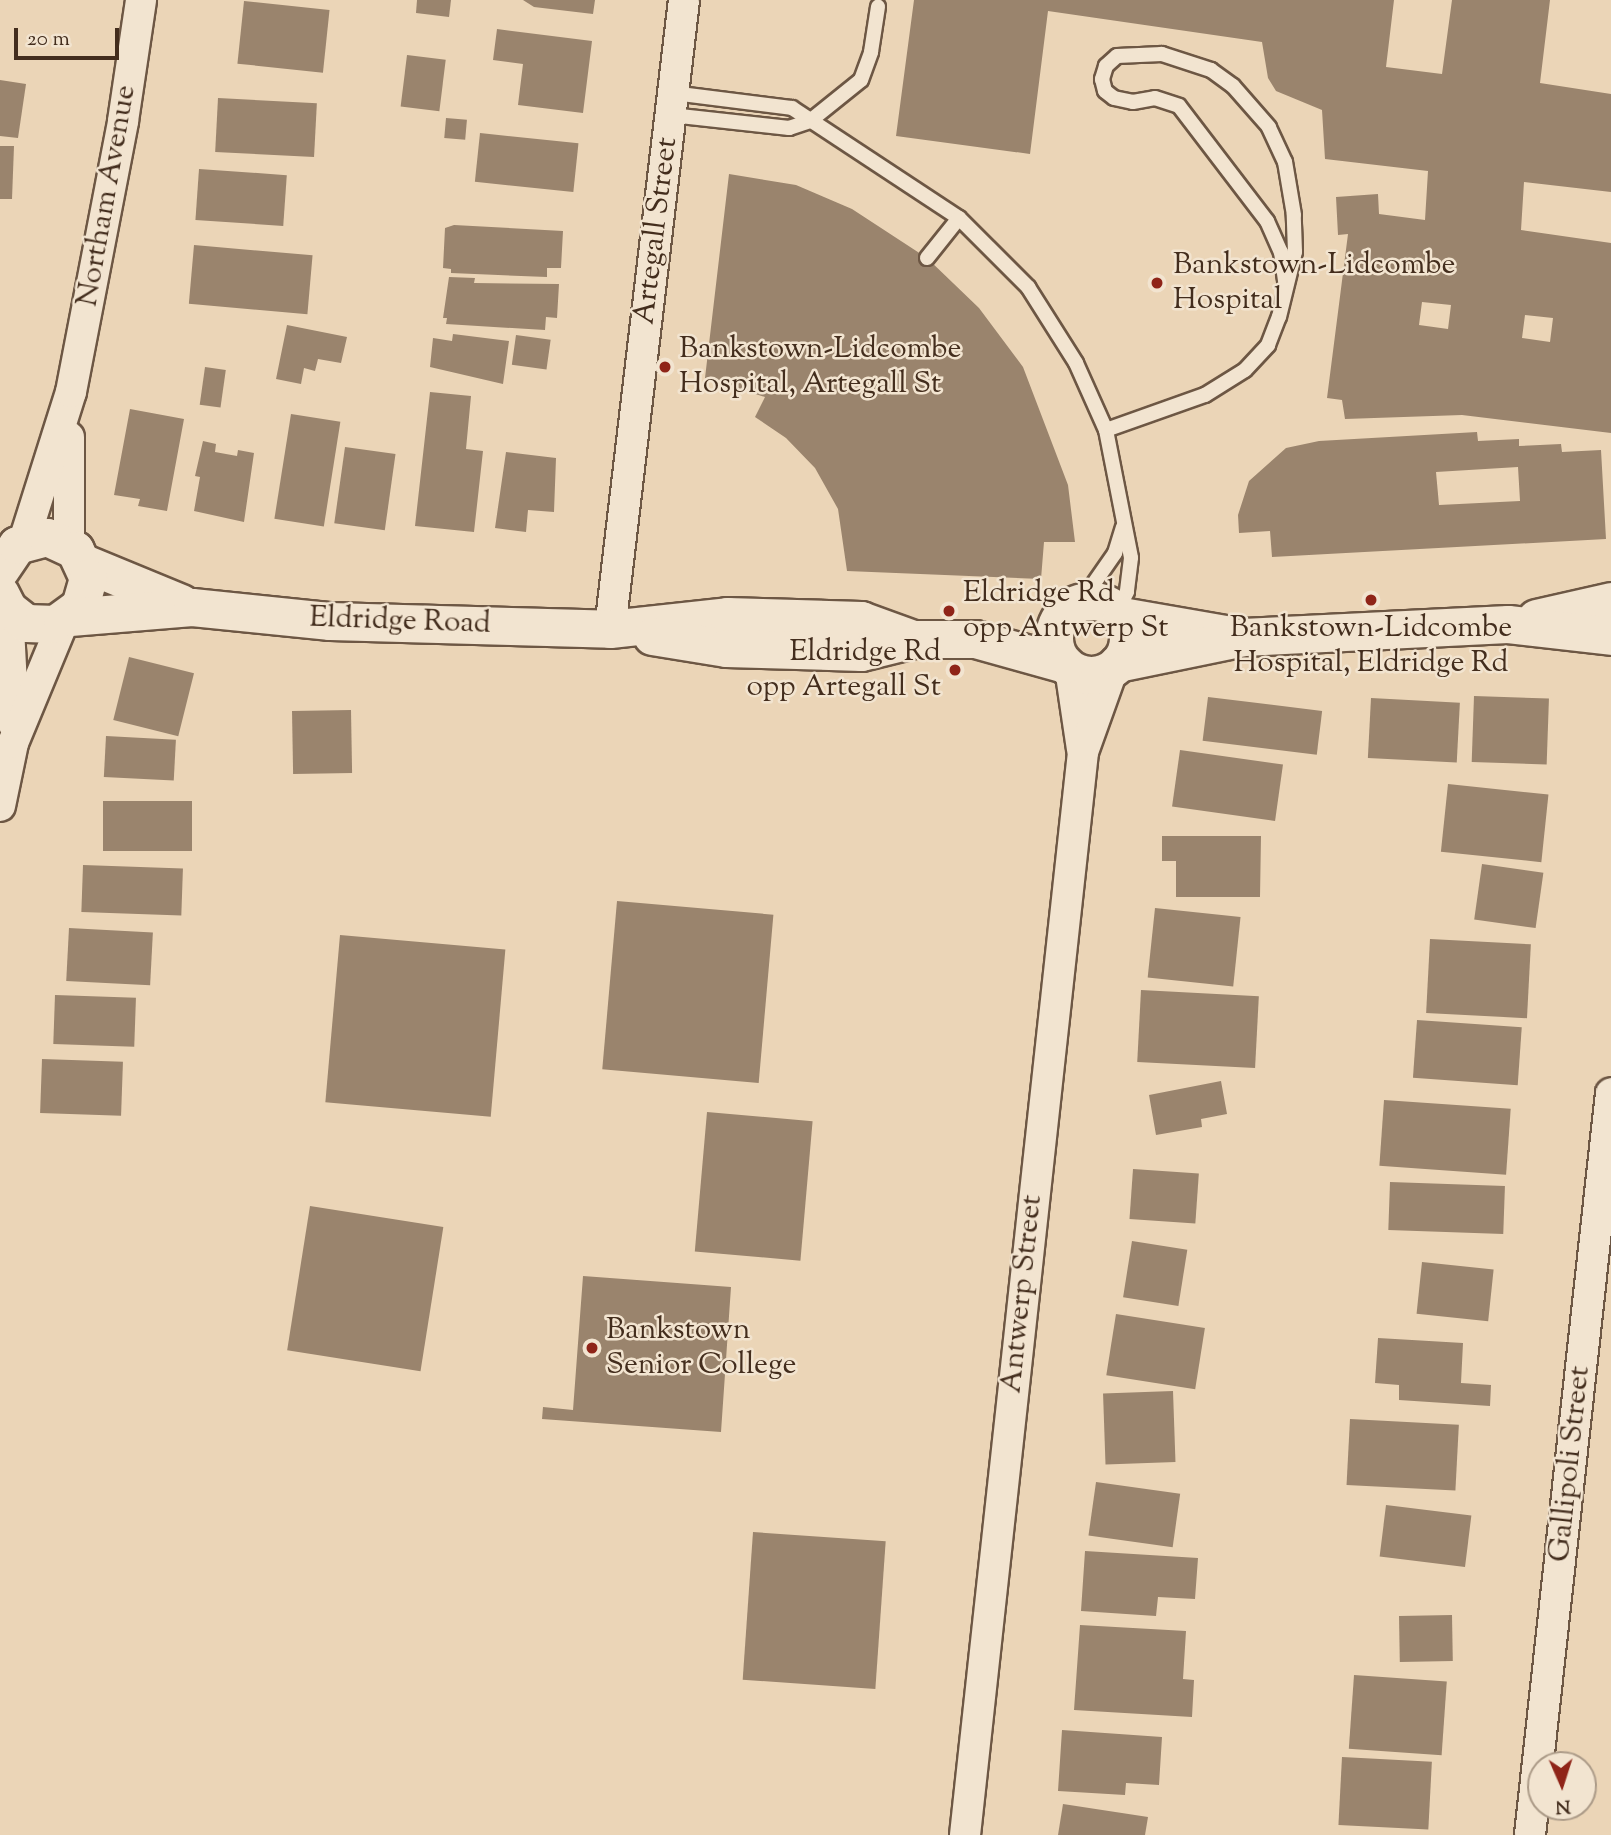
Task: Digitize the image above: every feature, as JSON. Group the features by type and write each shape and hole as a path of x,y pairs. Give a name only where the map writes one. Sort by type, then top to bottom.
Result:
{"street":[{"name":"Northam Avenue","path":"0,806 13,743 15,680 5,579 71,392 124,121 141,0"},
{"name":"Artegall Street","path":"610,629 684,0"},
{"name":"Northam Avenue","path":"71,392 77,554"},
{"path":"47,537 77,554 86,593 66,620 33,624 5,579 47,537"},
{"name":"Eldridge Road","path":"77,554 192,607"},
{"path":"1508,624 1611,601"},
{"path":"1243,637 1119,613 1101,602 1073,606 1054,641 1068,666 1095,675 1115,666 1243,637 1508,624 1611,636"},
{"name":"Eldridge Road","path":"66,620 192,607 330,621 610,629 740,616 862,620 913,639 975,639 1041,624 1073,606"},
{"path":"1115,666 1129,641 1119,613"},
{"name":"Northam Avenue","path":"13,743 66,620"},
{"name":"Eldridge Road","path":"975,639 1068,666"},
{"name":"Antwerp Street","path":"1068,666 1083,752"},
{"name":"Antwerp Street","path":"965,1835 1083,752 1115,666"},
{"name":"Gallipoli Street","path":"1530,1835 1611,1093"}],"lane":[{"path":"672,104 789,128 810,121 861,80 871,52 878,7"},
{"path":"1106,430 1205,395 1245,370 1268,345 1286,286 1295,252 1294,215 1285,162 1269,127 1233,86 1211,70 1162,54 1117,56 1106,66 1101,79 1105,91 1114,99 1133,102 1155,98 1179,106 1267,221 1281,252 1286,286"},
{"path":"672,104 792,108 959,218 1028,286 1076,363 1106,430 1130,573 1128,592 1119,613"},
{"path":"927,258 959,218"},
{"path":"1073,606 1115,553 1124,525"}],"building":[{"path":"417,0 451,0 449,17 416,13"},
{"path":"523,0 595,0 593,14 534,7"},
{"path":"914,0 1394,0 1386,67 1442,74 1452,0 1550,0 1540,83 1611,94 1611,192 1524,182 1521,230 1611,243 1611,433 1462,415 1345,419 1342,400 1327,398 1348,234 1338,235 1336,197 1378,194 1379,214 1425,220 1428,171 1325,159 1322,110 1276,91 1268,78 1262,42 1048,11 1030,154 896,136","holes":["1422,302 1451,305 1448,329 1419,325","1525,315 1553,318 1550,342 1522,338"]},
{"path":"244,1 330,10 323,73 237,64"},
{"path":"497,29 592,41 583,113 518,105 523,64 493,60"},
{"path":"407,55 446,60 439,111 401,107"},
{"path":"0,80 26,84 18,138 0,136"},
{"path":"218,98 317,103 314,157 215,152"},
{"path":"446,118 467,120 465,140 444,138"},
{"path":"480,133 578,143 573,192 475,182"},
{"path":"0,146 14,146 12,199 0,199"},
{"path":"199,169 287,175 283,226 195,220"},
{"path":"729,174 796,185 852,209 927,258 979,308 1023,367 1068,485 1075,542 1044,542 1041,579 847,571 838,509 815,468 786,438 755,417 765,397 705,378"},
{"path":"454,225 563,231 561,268 547,268 547,277 451,273 451,269 443,268 445,228"},
{"path":"194,245 313,255 307,314 189,304"},
{"path":"449,277 475,278 474,283 559,284 557,318 546,317 545,330 446,324 447,318 443,318"},
{"path":"287,325 347,337 341,363 318,359 315,371 304,368 301,384 276,379"},
{"path":"453,334 509,341 503,384 430,367 433,338 452,341"},
{"path":"516,335 551,340 546,370 512,365"},
{"path":"205,367 226,370 221,408 200,405"},
{"path":"430,392 471,396 466,449 483,451 474,532 415,526"},
{"path":"130,409 184,419 167,511 138,506 140,499 114,495"},
{"path":"291,414 340,422 324,527 274,519"},
{"path":"1477,432 1478,441 1519,439 1519,446 1561,444 1562,452 1601,450 1606,539 1272,557 1270,531 1239,533 1238,515 1249,481 1286,448 1319,441","holes":["1518,467 1520,501 1439,505 1436,472"]},
{"path":"203,441 216,444 215,452 237,456 238,450 254,453 244,522 194,511 200,477 195,476"},
{"path":"345,447 396,454 385,530 334,523"},
{"path":"506,452 556,458 554,512 528,510 526,532 495,528"},
{"path":"129,657 194,673 178,736 113,720"},
{"path":"1474,696 1549,699 1547,765 1472,762"},
{"path":"1208,697 1322,711 1317,755 1203,741"},
{"path":"1371,698 1460,703 1457,763 1368,758"},
{"path":"351,710 352,773 293,774 292,711"},
{"path":"106,736 176,740 174,781 104,777"},
{"path":"1180,750 1283,764 1275,821 1172,806"},
{"path":"1448,784 1548,795 1541,862 1441,852"},
{"path":"103,801 192,801 192,851 103,851"},
{"path":"1162,836 1261,836 1260,897 1176,897 1176,861 1162,861"},
{"path":"1482,864 1543,873 1536,928 1474,919"},
{"path":"83,865 183,868 181,915 81,912"},
{"path":"617,901 773,915 759,1083 602,1069"},
{"path":"1155,908 1241,917 1233,987 1148,978"},
{"path":"69,928 153,932 150,985 66,981"},
{"path":"340,935 505,949 491,1117 325,1102"},
{"path":"1430,939 1531,944 1527,1018 1426,1013"},
{"path":"1141,990 1259,996 1255,1068 1137,1062"},
{"path":"55,995 136,998 134,1047 53,1044"},
{"path":"1417,1020 1522,1027 1518,1085 1413,1078"},
{"path":"42,1059 123,1062 121,1116 40,1113"},
{"path":"1221,1081 1227,1114 1201,1119 1202,1127 1156,1135 1149,1095"},
{"path":"1384,1100 1511,1109 1506,1175 1379,1166"},
{"path":"707,1112 813,1121 800,1261 695,1251"},
{"path":"1133,1169 1199,1174 1195,1223 1130,1219"},
{"path":"1390,1182 1505,1186 1503,1234 1388,1230"},
{"path":"310,1206 443,1227 420,1371 287,1350"},
{"path":"1132,1241 1187,1250 1178,1306 1123,1297"},
{"path":"1422,1262 1494,1270 1488,1321 1417,1314"},
{"path":"583,1276 731,1287 721,1432 542,1419 543,1407 573,1410"},
{"path":"1116,1314 1205,1328 1195,1389 1106,1375"},
{"path":"1378,1338 1463,1343 1461,1383 1491,1385 1490,1406 1399,1400 1399,1385 1375,1383"},
{"path":"1173,1391 1175,1462 1106,1464 1103,1393"},
{"path":"1350,1419 1459,1425 1455,1491 1347,1485"},
{"path":"1096,1482 1180,1494 1173,1547 1088,1535"},
{"path":"1386,1505 1471,1515 1465,1567 1380,1557"},
{"path":"753,1532 886,1541 875,1689 743,1680"},
{"path":"1085,1551 1198,1558 1195,1599 1158,1597 1156,1616 1081,1611"},
{"path":"1452,1615 1453,1661 1400,1662 1399,1616"},
{"path":"1080,1625 1186,1631 1183,1679 1194,1680 1192,1717 1074,1710"},
{"path":"1354,1675 1447,1681 1442,1755 1349,1749"},
{"path":"1062,1730 1162,1737 1159,1785 1126,1783 1125,1795 1058,1791"},
{"path":"1342,1757 1432,1762 1428,1830 1338,1825"},
{"path":"1063,1804 1148,1817 1145,1835 1058,1835"}],"place":[{"name":"Bankstown-Lidcombe Hospital","path":"1157,283"},
{"name":"Bankstown-Lidcombe Hospital, Artegall St","path":"665,367"},
{"name":"Bankstown-Lidcombe Hospital, Eldridge Rd","path":"1371,600"},
{"name":"Eldridge Rd opp Antwerp St","path":"949,611"},
{"name":"Eldridge Rd opp Artegall St","path":"955,670"},
{"name":"Bankstown Senior College","path":"592,1348"}]}
